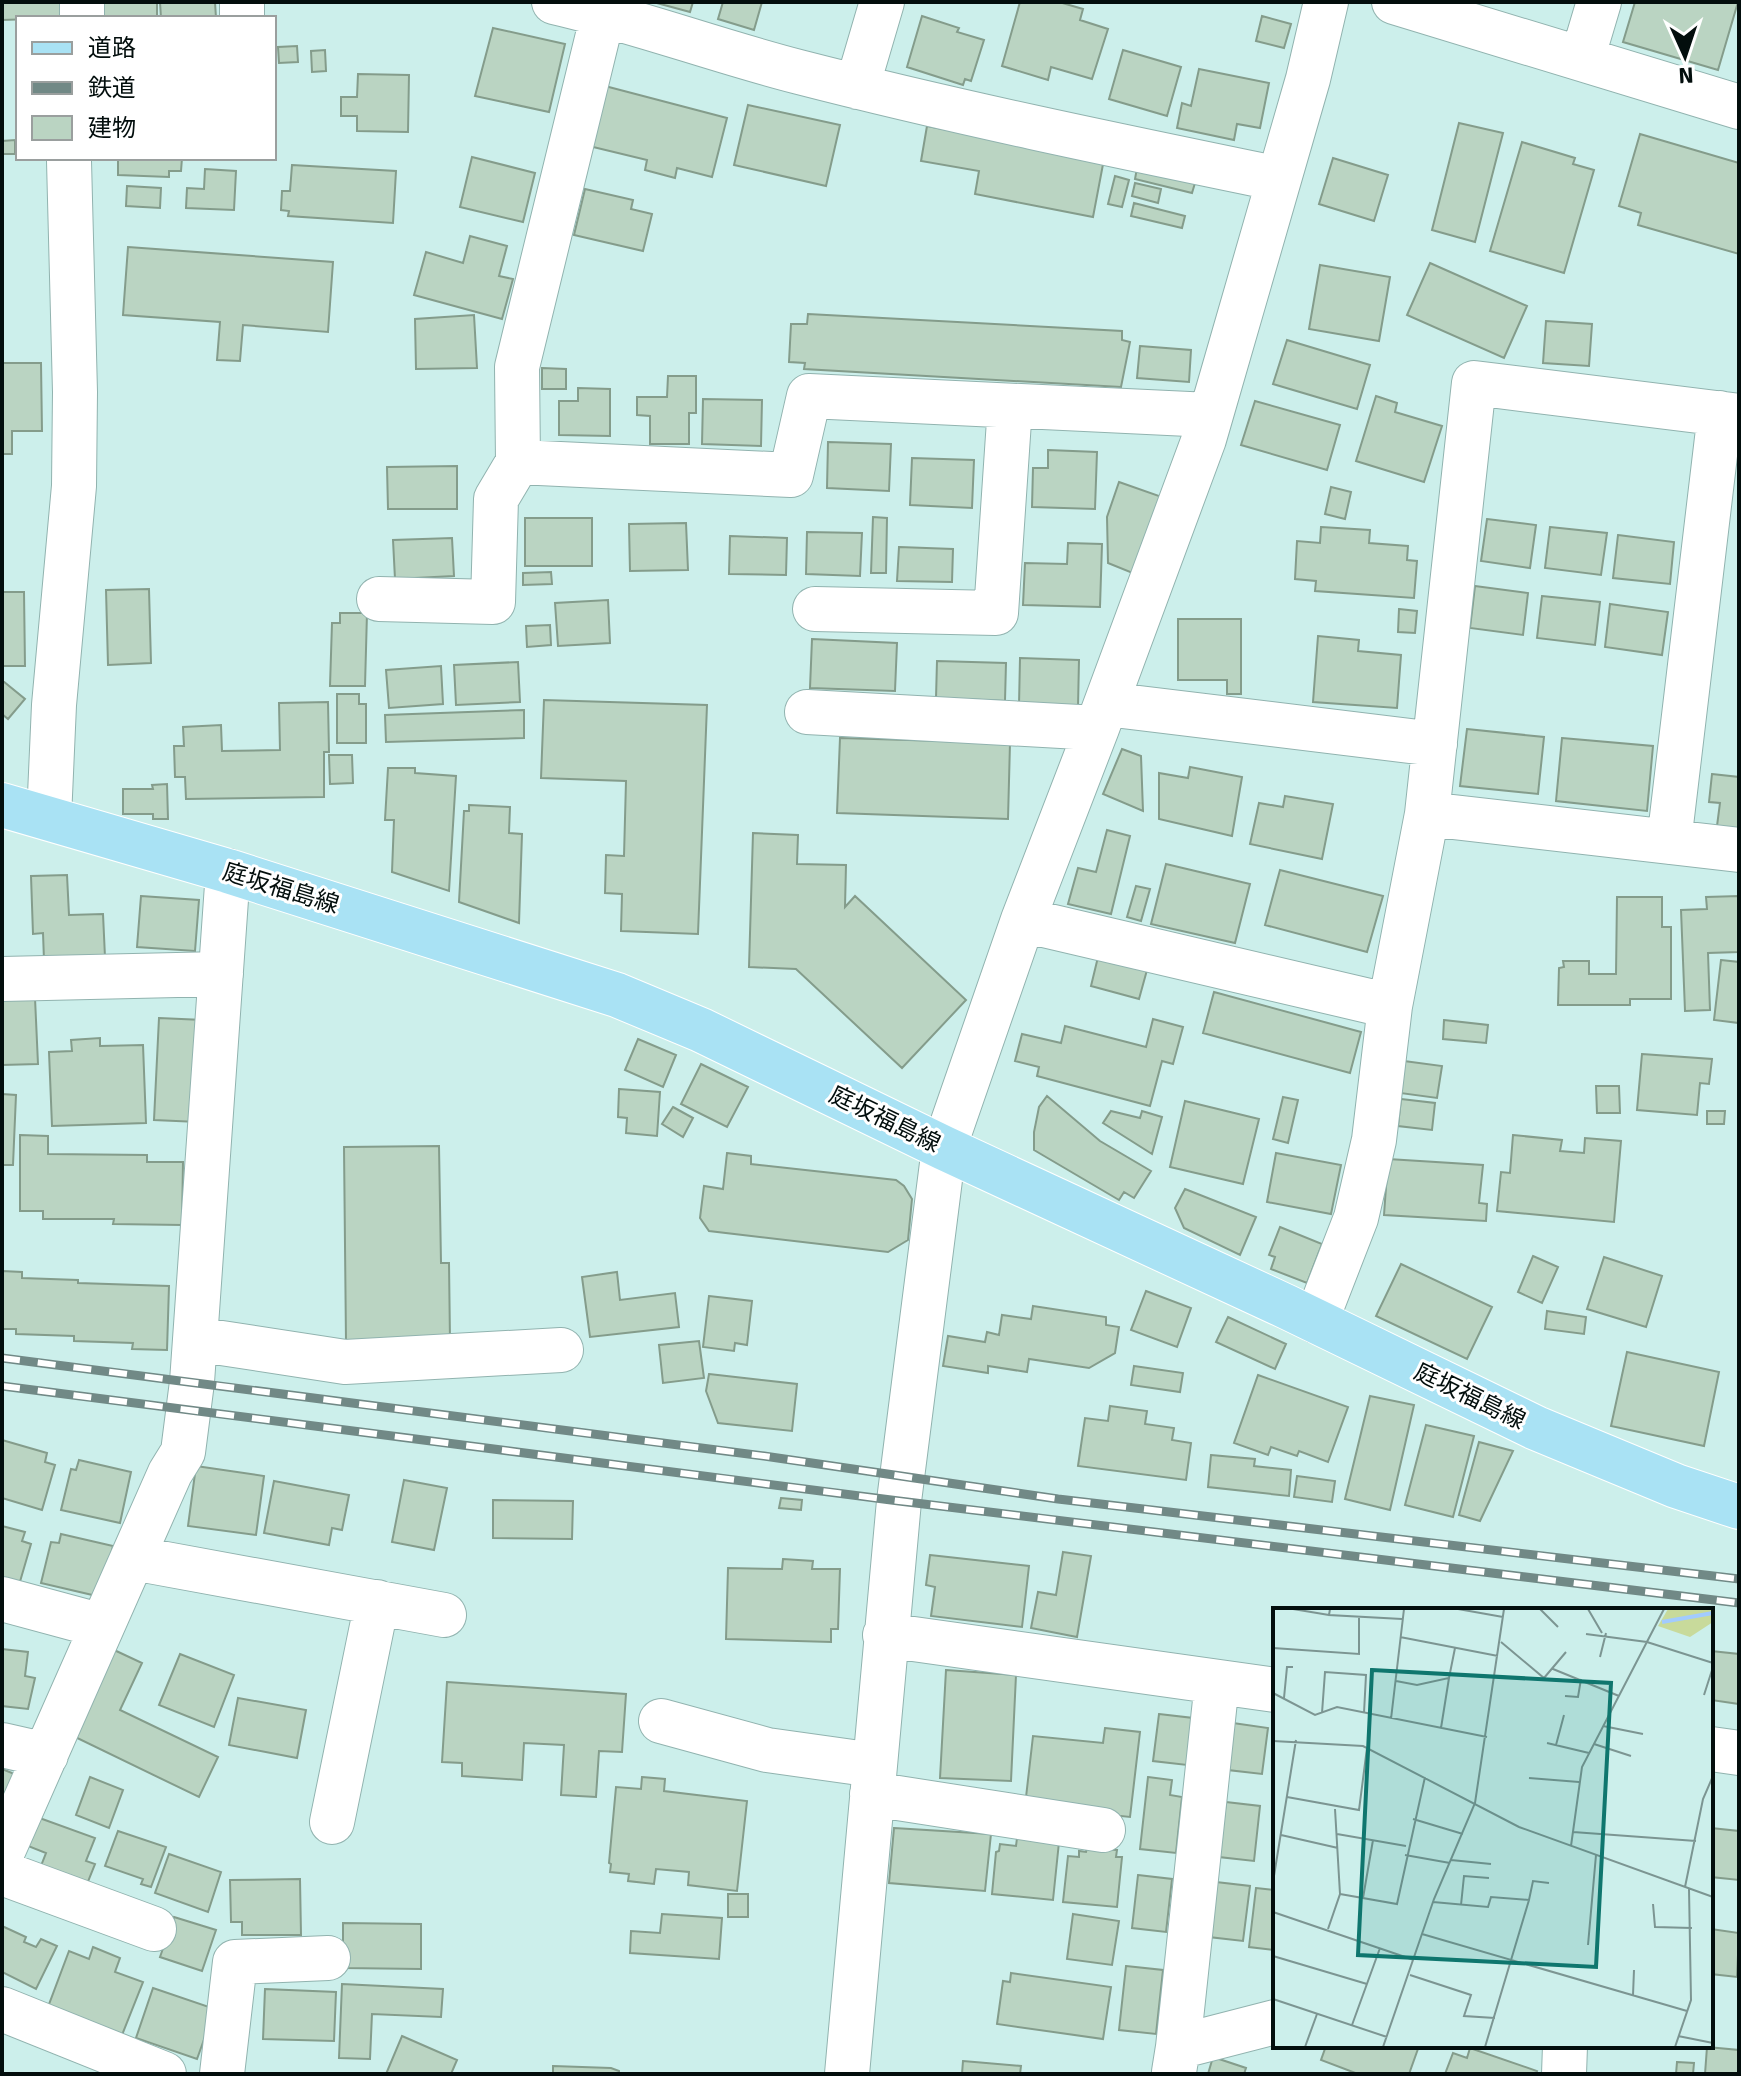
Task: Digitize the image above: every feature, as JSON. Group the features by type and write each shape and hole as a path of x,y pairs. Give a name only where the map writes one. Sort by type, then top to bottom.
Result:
{"main road":[{"name":"庭坂福島線","path":"2,805 228,871 617,995 701,1030 1536,1428 1676,1486 1739,1507"}],"street":[{"path":"554,2 604,8 794,71 857,87 989,119 1279,179"},
{"path":"857,87 882,2"},
{"path":"847,2074 899,1501 944,1148 1023,920 1102,716 1210,415 1308,79 1326,2"},
{"path":"1394,2 1739,107"},
{"path":"1582,59 1599,2"},
{"path":"379,599 493,602 496,499 518,462 517,367 604,8"},
{"path":"49,818 54,705 74,486 75,392 69,161"},
{"path":"1316,1321 1356,1218 1374,1140 1390,1006 1427,814 1474,383 1729,414 1669,842"},
{"path":"518,462 791,475 809,396 1210,415"},
{"path":"815,609 996,613 1010,406"},
{"path":"807,712 1102,716 1435,744"},
{"path":"1427,814 1739,850"},
{"path":"2,1853 170,1473 183,1452 191,1396 228,871"},
{"path":"1023,920 1390,1006"},
{"path":"2,979 221,974"},
{"path":"195,1339 345,1362 561,1350"},
{"path":"133,1558 444,1615"},
{"path":"2,1599 102,1626"},
{"path":"332,1822 377,1602"},
{"path":"885,1635 1273,1690"},
{"path":"1217,1682 1176,2060 1273,2023"},
{"path":"661,1721 873,1780 1103,1830"},
{"path":"2,1745 46,1755"},
{"path":"1713,1749 1739,1753"},
{"path":"2,1873 154,1929"},
{"path":"222,2074 235,1962 328,1958"},
{"path":"2,2009 164,2074"},
{"path":"1564,2074 1565,2048"}],"building":[{"path":"2,2 66,2 65,16 16,16 16,20 2,20"},
{"path":"95,2 157,2 157,16 95,16"},
{"path":"160,2 215,2 216,16 161,16"},
{"path":"653,2 693,2 690,12"},
{"path":"723,2 762,2 754,30 718,19"},
{"path":"1020,2 1059,2 1083,9 1080,20 1108,29 1092,79 1051,67 1048,80 1002,66"},
{"path":"1635,2 1738,2 1718,70 1623,42"},
{"path":"922,16 984,40 971,81 965,79 963,85 907,67"},
{"path":"1262,16 1291,24 1284,48 1256,41"},
{"path":"493,28 565,44 549,112 475,96"},
{"path":"297,46 298,62 279,63 278,47"},
{"path":"325,50 326,71 312,72 311,51"},
{"path":"1123,50 1181,67 1167,116 1109,99"},
{"path":"1199,69 1269,83 1260,128 1237,124 1234,140 1177,128 1182,103 1191,106"},
{"path":"358,74 409,75 408,132 357,131 357,116 341,116 341,97 357,97"},
{"path":"605,86 727,118 712,177 677,168 675,178 645,170 647,160 589,146"},
{"path":"748,105 840,125 826,186 734,165"},
{"path":"1459,123 1503,133 1475,242 1432,230"},
{"path":"927,126 1104,159 1093,217 975,194 979,171 921,161"},
{"path":"1640,134 1739,163 1739,254 1638,225 1641,213 1619,206"},
{"path":"15,140 15,154 2,154 2,141"},
{"path":"1522,142 1575,158 1573,164 1594,170 1564,273 1490,251"},
{"path":"472,157 535,173 523,222 460,207"},
{"path":"1333,158 1388,175 1374,221 1319,204"},
{"path":"118,160 182,160 181,171 169,171 169,177 118,175"},
{"path":"292,165 396,171 393,223 288,216 289,211 281,210 282,191 290,191"},
{"path":"1137,168 1195,183 1192,193 1135,179"},
{"path":"205,169 236,171 234,210 186,208 187,188 204,189"},
{"path":"1115,176 1129,180 1122,207 1108,204"},
{"path":"1135,183 1161,189 1158,203 1132,196"},
{"path":"127,186 161,188 160,208 126,206"},
{"path":"585,189 633,200 631,209 652,214 643,251 574,235"},
{"path":"1134,203 1185,216 1182,228 1131,216"},
{"path":"470,236 507,246 499,276 513,279 502,319 414,295 426,252 463,263"},
{"path":"128,247 333,262 328,332 243,325 240,361 217,360 220,322 123,315"},
{"path":"1430,263 1527,306 1504,358 1407,315"},
{"path":"1320,265 1390,277 1379,341 1309,329"},
{"path":"808,314 1122,331 1122,340 1130,342 1121,387 804,369 805,363 789,362 791,324 807,324"},
{"path":"474,315 477,368 416,369 415,319"},
{"path":"1546,321 1592,324 1589,366 1543,363"},
{"path":"1287,340 1370,365 1357,409 1273,384"},
{"path":"1140,346 1191,350 1189,382 1137,378"},
{"path":"2,363 41,363 42,431 12,431 12,454 2,454"},
{"path":"542,368 566,369 566,389 542,389"},
{"path":"668,376 696,376 696,413 689,413 689,444 650,444 650,416 637,415 637,397 667,397"},
{"path":"578,388 610,389 610,436 559,435 559,401 578,401"},
{"path":"1376,396 1397,403 1395,412 1442,426 1424,482 1356,461"},
{"path":"703,399 762,400 761,446 702,444"},
{"path":"1255,401 1340,425 1327,470 1241,445"},
{"path":"828,442 891,444 889,491 827,488"},
{"path":"1048,450 1097,452 1095,509 1032,507 1033,468 1048,468"},
{"path":"912,458 974,460 972,508 910,505"},
{"path":"457,466 457,509 388,509 387,467"},
{"path":"1119,482 1162,497 1135,574 1108,563 1107,517"},
{"path":"1331,487 1351,492 1345,519 1325,514"},
{"path":"873,517 887,518 886,573 871,573"},
{"path":"525,518 592,518 592,566 525,566"},
{"path":"1487,519 1536,525 1530,568 1481,561"},
{"path":"686,523 688,570 630,571 629,524"},
{"path":"1321,527 1370,530 1369,543 1408,546 1407,560 1417,561 1414,598 1315,591 1316,581 1295,579 1297,541 1320,543"},
{"path":"1550,527 1607,533 1601,575 1545,568"},
{"path":"807,532 862,533 860,576 806,574"},
{"path":"1618,535 1674,542 1670,584 1613,578"},
{"path":"730,536 787,538 786,575 729,574"},
{"path":"452,538 454,576 395,579 393,540"},
{"path":"1068,543 1102,544 1100,607 1023,605 1025,563 1067,564"},
{"path":"899,547 953,549 952,582 897,581"},
{"path":"551,572 552,584 523,585 523,573"},
{"path":"1475,586 1528,593 1523,635 1470,628"},
{"path":"149,589 151,663 108,665 106,590"},
{"path":"2,592 24,592 25,666 3,666 3,681 25,699 8,719 2,714"},
{"path":"1542,596 1600,602 1595,645 1537,638"},
{"path":"608,600 610,643 558,646 555,603"},
{"path":"1610,604 1668,612 1662,655 1605,647"},
{"path":"1399,609 1417,611 1415,633 1398,632"},
{"path":"340,613 367,613 365,686 330,686 332,623 340,623"},
{"path":"1178,619 1241,619 1241,694 1227,694 1227,680 1178,680"},
{"path":"550,625 551,645 527,647 526,626"},
{"path":"1318,636 1359,640 1358,651 1401,655 1397,708 1313,702"},
{"path":"812,639 897,643 895,691 810,688"},
{"path":"1020,658 1079,660 1078,707 1019,705"},
{"path":"937,661 1006,663 1005,701 936,698"},
{"path":"518,662 520,702 456,705 454,665"},
{"path":"441,666 443,704 389,708 386,670"},
{"path":"337,694 359,694 359,704 366,704 366,743 337,743"},
{"path":"544,700 707,705 698,934 621,931 622,894 605,893 606,855 624,856 626,781 541,778"},
{"path":"328,702 329,752 324,752 324,797 186,799 185,777 175,777 174,746 184,746 183,727 221,725 222,751 280,750 279,703"},
{"path":"524,710 524,738 386,742 385,715"},
{"path":"1467,729 1544,737 1538,794 1460,786"},
{"path":"840,738 1010,743 1008,819 837,813"},
{"path":"1562,738 1653,746 1647,811 1556,801"},
{"path":"1122,749 1141,756 1143,811 1103,794"},
{"path":"329,755 352,755 353,783 330,784"},
{"path":"1190,767 1242,777 1232,836 1159,819 1159,773 1188,778"},
{"path":"388,768 415,768 415,773 456,776 449,891 392,872 394,820 385,820"},
{"path":"1712,774 1739,777 1739,829 1717,826 1720,803 1709,802"},
{"path":"167,784 168,819 153,819 153,814 123,814 123,789 153,789 152,785"},
{"path":"1285,796 1333,804 1322,859 1250,844 1259,803 1283,807"},
{"path":"469,805 510,807 509,833 522,834 519,923 459,902 464,811 469,811"},
{"path":"1107,830 1130,836 1111,914 1068,904 1078,868 1096,872"},
{"path":"753,833 798,835 797,864 846,865 845,907 855,896 966,1000 902,1068 796,969 749,967"},
{"path":"1166,864 1250,884 1235,943 1151,924"},
{"path":"1280,870 1383,896 1367,952 1265,925"},
{"path":"67,875 69,915 103,914 105,957 44,960 43,933 33,934 31,876"},
{"path":"1136,886 1150,889 1141,921 1127,917"},
{"path":"141,896 199,900 195,951 137,947"},
{"path":"1739,896 1739,952 1708,953 1710,1010 1685,1011 1681,910 1707,909 1706,897"},
{"path":"1617,897 1662,897 1662,927 1671,927 1671,999 1630,999 1630,1005 1558,1005 1559,968 1564,967 1563,961 1589,961 1589,974 1616,974"},
{"path":"1098,957 1147,970 1139,999 1091,986"},
{"path":"1721,960 1739,962 1739,1023 1714,1020"},
{"path":"1214,992 1361,1032 1350,1073 1203,1033"},
{"path":"35,998 38,1064 2,1065 2,999"},
{"path":"159,1018 203,1020 198,1122 154,1120"},
{"path":"1153,1019 1183,1027 1173,1064 1162,1061 1150,1106 1037,1076 1039,1067 1015,1061 1022,1034 1061,1043 1065,1026 1146,1047"},
{"path":"1444,1020 1488,1025 1486,1043 1443,1039"},
{"path":"100,1038 100,1046 143,1045 146,1123 52,1126 49,1052 72,1051 71,1040"},
{"path":"638,1039 676,1055 663,1087 625,1070"},
{"path":"1642,1054 1712,1059 1709,1084 1700,1083 1697,1115 1637,1110"},
{"path":"1404,1061 1442,1066 1437,1098 1400,1093"},
{"path":"701,1064 748,1087 727,1127 681,1104"},
{"path":"1596,1086 1619,1086 1620,1113 1597,1113"},
{"path":"619,1089 660,1092 657,1136 626,1133 627,1118 618,1117"},
{"path":"2,1094 16,1095 13,1165 2,1165"},
{"path":"1047,1096 1100,1141 1151,1171 1134,1198 1124,1192 1119,1200 1034,1150 1039,1107"},
{"path":"1283,1097 1298,1100 1288,1143 1273,1139"},
{"path":"1401,1099 1435,1103 1432,1130 1398,1126"},
{"path":"1185,1101 1259,1119 1243,1184 1170,1167"},
{"path":"673,1107 693,1118 683,1137 662,1124"},
{"path":"1111,1111 1140,1118 1142,1111 1162,1117 1152,1154 1103,1123"},
{"path":"1707,1111 1725,1111 1724,1124 1707,1124"},
{"path":"20,1135 48,1136 48,1154 147,1155 147,1162 183,1162 182,1225 113,1224 114,1219 43,1219 43,1211 20,1211"},
{"path":"1513,1135 1562,1140 1560,1151 1584,1153 1585,1138 1621,1141 1614,1222 1497,1211 1501,1172 1510,1173"},
{"path":"439,1146 441,1263 449,1263 450,1341 346,1342 344,1147"},
{"path":"727,1153 751,1156 751,1164 896,1180 912,1199 908,1240 888,1252 709,1231 700,1218 704,1186 723,1189"},
{"path":"1276,1153 1341,1165 1331,1214 1267,1202"},
{"path":"1388,1159 1483,1165 1479,1203 1487,1204 1486,1221 1384,1215"},
{"path":"1185,1189 1256,1217 1240,1255 1184,1228 1175,1208"},
{"path":"1280,1227 1322,1244 1307,1283 1271,1269 1275,1257 1269,1255"},
{"path":"1533,1256 1558,1267 1542,1303 1518,1292"},
{"path":"1604,1257 1662,1276 1646,1327 1587,1309"},
{"path":"1401,1264 1492,1307 1467,1359 1376,1316"},
{"path":"2,1271 22,1272 22,1278 169,1286 167,1350 132,1349 133,1343 74,1341 74,1336 16,1334 16,1329 2,1329"},
{"path":"617,1272 620,1300 675,1293 679,1327 590,1337 582,1277"},
{"path":"1146,1291 1191,1308 1177,1347 1131,1330"},
{"path":"709,1296 752,1301 747,1345 735,1343 734,1351 703,1347"},
{"path":"1033,1306 1106,1317 1106,1325 1119,1327 1115,1353 1089,1368 1029,1359 1027,1372 988,1366 988,1373 943,1366 948,1336 985,1342 987,1332 999,1335 1002,1315 1031,1319"},
{"path":"1547,1311 1586,1317 1584,1334 1545,1329"},
{"path":"1228,1317 1286,1344 1275,1369 1216,1342"},
{"path":"699,1341 704,1378 663,1383 659,1345"},
{"path":"1627,1352 1719,1372 1704,1446 1611,1426"},
{"path":"1134,1366 1183,1373 1180,1392 1131,1385"},
{"path":"709,1374 797,1384 792,1431 718,1423 706,1391"},
{"path":"1258,1375 1348,1407 1328,1462 1299,1451 1297,1456 1271,1447 1268,1455 1234,1443"},
{"path":"1370,1396 1414,1405 1390,1510 1345,1499"},
{"path":"1110,1406 1147,1411 1145,1424 1174,1428 1172,1440 1191,1443 1186,1480 1078,1466 1085,1418 1108,1421"},
{"path":"1426,1425 1474,1436 1453,1517 1405,1505"},
{"path":"2,1440 47,1453 45,1462 55,1465 42,1510 2,1498"},
{"path":"1479,1442 1513,1451 1480,1521 1459,1515"},
{"path":"1211,1455 1255,1459 1254,1466 1291,1470 1289,1496 1208,1487"},
{"path":"79,1460 131,1472 120,1523 61,1510 71,1469 76,1470"},
{"path":"196,1466 264,1476 256,1535 188,1526"},
{"path":"1297,1476 1335,1481 1332,1502 1294,1497"},
{"path":"404,1480 447,1488 434,1550 392,1542"},
{"path":"274,1481 349,1495 342,1530 332,1528 329,1545 264,1533"},
{"path":"781,1498 802,1500 801,1510 779,1508"},
{"path":"493,1500 573,1501 572,1539 493,1538"},
{"path":"2,1526 25,1532 22,1541 31,1544 19,1585 2,1580"},
{"path":"61,1534 113,1546 101,1597 41,1583 51,1542 59,1543"},
{"path":"1063,1552 1091,1556 1077,1637 1031,1628 1038,1592 1056,1595"},
{"path":"930,1555 1029,1566 1022,1627 931,1616 935,1587 926,1585"},
{"path":"783,1559 813,1561 812,1569 840,1569 838,1629 831,1629 831,1642 726,1639 728,1568 782,1569"},
{"path":"2,1649 28,1652 25,1676 35,1678 28,1709 2,1706"},
{"path":"112,1649 142,1663 120,1710 218,1757 199,1797 71,1735"},
{"path":"1713,1651 1739,1654 1739,1704 1713,1700"},
{"path":"180,1654 234,1675 214,1727 159,1705"},
{"path":"946,1670 1016,1675 1011,1781 940,1778"},
{"path":"447,1682 626,1694 622,1752 599,1751 596,1797 561,1795 564,1745 524,1743 522,1780 462,1776 462,1763 442,1762"},
{"path":"238,1698 306,1710 297,1758 229,1745"},
{"path":"1159,1714 1193,1718 1187,1765 1153,1761"},
{"path":"1233,1723 1268,1728 1262,1774 1228,1770"},
{"path":"1105,1728 1140,1732 1130,1817 1025,1806 1033,1736 1103,1743"},
{"path":"2,1769 17,1775 2,1811"},
{"path":"90,1777 123,1790 109,1828 76,1815"},
{"path":"642,1777 665,1779 664,1791 747,1801 737,1891 688,1885 689,1872 656,1869 654,1884 628,1881 629,1874 610,1872 616,1787 641,1789"},
{"path":"1148,1777 1172,1780 1170,1795 1182,1797 1176,1853 1140,1849"},
{"path":"1226,1802 1260,1806 1254,1861 1219,1857"},
{"path":"34,1816 95,1838 86,1861 95,1864 85,1889 39,1871 46,1853 23,1844"},
{"path":"894,1828 991,1834 985,1891 889,1883"},
{"path":"1713,1828 1739,1831 1739,1880 1713,1877"},
{"path":"118,1831 166,1847 151,1887 141,1884 143,1879 105,1866"},
{"path":"1017,1838 1059,1842 1053,1900 992,1894 996,1852 1000,1844 1016,1846"},
{"path":"1087,1848 1117,1850 1116,1857 1122,1857 1117,1907 1063,1902 1068,1856 1079,1857 1079,1851 1086,1852"},
{"path":"169,1854 221,1872 208,1912 155,1893"},
{"path":"1138,1875 1172,1879 1166,1932 1132,1928"},
{"path":"300,1879 301,1935 242,1935 242,1922 231,1922 230,1880"},
{"path":"1216,1882 1250,1886 1243,1941 1209,1937"},
{"path":"1256,1888 1273,1890 1273,1950 1249,1947"},
{"path":"728,1894 748,1894 748,1917 728,1917"},
{"path":"662,1914 722,1918 719,1959 630,1953 631,1931 660,1933"},
{"path":"1073,1914 1119,1921 1112,1965 1067,1959"},
{"path":"174,1917 216,1930 202,1971 160,1957"},
{"path":"343,1923 421,1924 421,1969 343,1968"},
{"path":"2,1926 26,1937 24,1942 36,1947 41,1939 57,1946 36,1989 2,1972"},
{"path":"1713,1929 1739,1933 1737,1977 1713,1974"},
{"path":"93,1947 120,1958 115,1972 143,1982 122,2035 48,2007 69,1951 89,1959"},
{"path":"1126,1966 1163,1970 1156,2034 1119,2030"},
{"path":"1011,1973 1111,1987 1103,2039 997,2024 1003,1981 1010,1982"},
{"path":"342,1984 443,1989 441,2017 372,2014 370,2059 339,2058"},
{"path":"153,1988 215,2009 197,2059 136,2038"},
{"path":"265,1989 336,1992 334,2041 263,2039"},
{"path":"402,2036 457,2060 451,2074 386,2074"},
{"path":"1325,2048 1418,2048 1409,2074 1358,2074 1321,2060"},
{"path":"1470,2048 1537,2071 1536,2074 1445,2074 1453,2053 1467,2058"},
{"path":"1707,2048 1739,2050 1739,2074 1705,2074"},
{"path":"1213,2057 1246,2068 1244,2074 1208,2074"},
{"path":"963,2061 1021,2066 1020,2074 962,2074"},
{"path":"1677,2062 1694,2063 1693,2074 1676,2074"},
{"path":"553,2066 611,2068 619,2074 553,2074"}],"railway":[{"path":"2,1358 764,1456 1058,1499 1739,1579"},
{"path":"2,1386 899,1501 1739,1603"}]}
